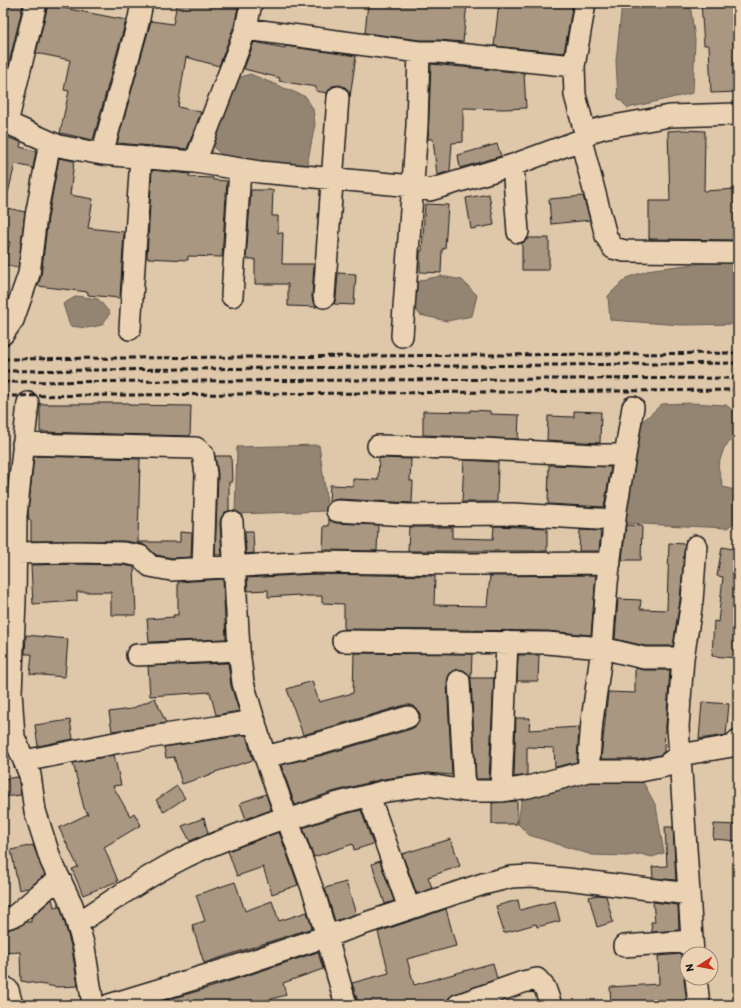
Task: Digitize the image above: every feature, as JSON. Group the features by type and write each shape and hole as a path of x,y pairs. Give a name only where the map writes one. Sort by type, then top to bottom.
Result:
{"street":[{"path":"36,3 5,122 59,146 102,154 195,162 260,172 412,186 430,190 513,165 584,138 592,131 602,128 670,116 738,114"},
{"path":"102,154 138,23 142,3"},
{"path":"195,162 246,28 251,3"},
{"path":"585,3 574,66 575,95 606,236 614,248 625,251 738,252"},
{"path":"246,28 419,52 438,52 574,66"},
{"path":"402,336 412,186 418,126 419,52"},
{"path":"324,297 338,98"},
{"path":"3,334 13,320 29,274 36,216 50,142"},
{"path":"130,329 141,157"},
{"path":"513,165 518,232"},
{"path":"232,296 240,168"},
{"path":"28,403 23,444 9,516 15,553 9,622 11,692 9,737 24,761 30,775 35,811 51,861 72,905 78,923 84,947 93,1005"},
{"path":"588,771 592,721 602,648 615,520 633,407"},
{"path":"23,444 196,448 203,454 206,474 203,568"},
{"path":"378,446 625,455"},
{"path":"337,511 408,514 513,514 615,520"},
{"path":"232,522 238,650 243,682 265,757 289,820 316,899 346,1005"},
{"path":"692,946 678,727 683,658 692,601 696,546"},
{"path":"15,553 124,552 140,556 150,566 171,570 312,562 473,564 610,563"},
{"path":"344,640 547,643 602,648 644,658 683,658"},
{"path":"501,791 507,642"},
{"path":"137,654 238,650"},
{"path":"459,681 465,791"},
{"path":"265,757 341,738 408,717"},
{"path":"24,761 120,742 255,721"},
{"path":"78,923 145,879 180,859 226,838 284,818 289,820 335,804 386,791 428,785 465,791 501,791 528,787 588,771 640,771 665,766 680,755 732,746 738,740"},
{"path":"369,796 409,908"},
{"path":"109,1005 237,966 482,884 511,877 530,876 567,879 689,894"},
{"path":"3,919 16,914 48,888 61,881"},
{"path":"624,946 679,948"},
{"path":"458,1005 523,982 537,979 545,988 551,1005"},
{"path":"3,986 8,990 12,1005"},
{"path":"697,986 699,1005"}],"shaded area":[{"path":"622,3 690,3 695,40 693,93 628,108 618,98 616,61"},
{"path":"250,74 306,97 313,109 315,124 307,165 260,162 222,155 214,148 224,109 235,79"},
{"path":"738,259 738,324 682,325 610,320 608,296 626,278 653,269"},
{"path":"441,276 462,280 477,295 472,316 447,321 420,315 413,306 413,287 421,280"},
{"path":"77,296 98,299 110,313 102,325 87,328 70,326 63,304"},
{"path":"692,403 726,405 736,413 738,433 724,448 718,466 723,487 738,491 738,520 727,528 622,523 627,486 638,445 642,422 662,404"},
{"path":"319,445 328,511 235,514 237,447"},
{"path":"638,773 656,806 664,853 652,857 640,854 627,856 592,855 529,835 518,824 522,795 565,785"}],"building":[{"path":"10,3 23,5 3,88 3,34"},
{"path":"177,3 239,3 234,26 219,66 186,57 178,107 201,112 187,149 117,143 151,21 173,24"},
{"path":"368,3 467,3 463,42 420,40 365,33"},
{"path":"499,3 530,3 544,5 544,3 573,3 564,53 494,46"},
{"path":"701,3 738,3 738,92 711,93 709,45 704,45"},
{"path":"48,5 126,20 93,140 60,133 69,91 64,90 70,60 36,53"},
{"path":"254,42 285,48 285,46 356,56 350,97 349,91 345,87 339,85 332,86 327,93 316,91 316,87 279,81 280,78 244,69"},
{"path":"431,64 524,73 526,108 463,108 463,142 452,143 450,171 437,175 433,139 428,139"},
{"path":"668,131 705,131 704,191 738,189 738,240 649,239 649,201 670,201"},
{"path":"3,136 21,142 20,147 36,151 33,168 15,164 8,193 3,192"},
{"path":"497,144 501,156 460,168 458,155"},
{"path":"59,158 74,161 70,195 93,199 88,228 124,232 120,298 88,295 88,292 38,286 41,276 48,218"},
{"path":"152,170 190,174 189,177 213,178 213,180 227,181 222,257 188,256 188,260 147,258"},
{"path":"251,190 273,190 272,216 278,216 278,233 283,233 282,264 314,264 312,297 313,302 317,307 288,306 288,284 255,284 255,259 246,259"},
{"path":"489,194 494,225 471,229 466,198"},
{"path":"583,196 590,220 551,224 549,199"},
{"path":"425,204 448,205 445,249 442,249 441,273 420,272 420,251 422,251"},
{"path":"3,207 25,212 18,268 4,265 10,242 3,240"},
{"path":"529,238 549,238 549,270 522,270 522,243"},
{"path":"338,273 356,274 354,305 334,304 336,298"},
{"path":"93,403 191,406 190,436 40,432 40,404"},
{"path":"470,410 490,411 490,414 519,415 518,439 423,435 423,411 470,412"},
{"path":"574,411 601,412 600,443 547,440 548,416 574,417"},
{"path":"34,456 140,459 138,542 180,542 180,532 192,533 191,557 172,558 156,555 143,544 124,541 31,541 31,520 29,520 28,512"},
{"path":"215,456 231,456 232,482 229,482 229,511 225,512 220,522 222,555 215,555 218,474"},
{"path":"379,458 411,459 410,481 413,481 412,503 338,499 329,502 330,485 353,486 353,479 378,480"},
{"path":"464,460 498,462 497,502 462,502"},
{"path":"549,465 611,467 604,507 548,504"},
{"path":"329,519 336,523 378,525 377,551 323,550 324,526 329,526"},
{"path":"626,525 642,526 641,560 622,560"},
{"path":"494,526 547,528 547,551 408,551 409,527 452,527 452,538 493,539"},
{"path":"580,530 601,531 599,551 579,551"},
{"path":"245,531 253,531 254,553 246,554"},
{"path":"669,543 685,544 680,600 673,646 645,646 615,639 618,599 641,600 640,609 667,610"},
{"path":"722,547 738,550 738,658 712,656 714,621 718,622 723,577 717,576"},
{"path":"31,565 123,565 134,567 136,615 111,615 111,592 77,592 77,601 33,604"},
{"path":"312,574 435,576 434,605 487,606 490,576 596,575 591,635 547,631 344,629 344,604 322,603 322,596 299,595 268,597 268,590 248,591 247,578"},
{"path":"223,579 226,639 149,642 147,619 174,617 173,615 178,615 178,582"},
{"path":"26,635 68,639 65,677 30,674 32,654 25,654"},
{"path":"354,653 472,654 471,678 494,678 489,779 476,779 471,680 465,671 458,669 452,671 447,682 452,775 428,773 383,779 332,792 295,805 281,765 323,755 411,729 416,726 420,720 420,714 417,709 411,705 405,705 303,735 287,689 312,681 319,702 353,693"},
{"path":"518,655 539,655 538,681 517,681"},
{"path":"228,663 231,686 239,711 216,715 210,692 150,696 148,666"},
{"path":"635,668 644,670 670,670 664,752 660,755 639,759 601,759 608,692 635,693"},
{"path":"155,698 166,723 112,731 109,712 131,709"},
{"path":"702,702 729,704 726,735 699,739"},
{"path":"516,718 530,718 529,730 579,727 577,762 555,767 554,748 527,747 527,775 514,777"},
{"path":"70,720 73,739 38,746 35,725"},
{"path":"246,735 253,760 182,784 174,757 166,758 164,747"},
{"path":"114,755 121,785 113,786 130,816 134,813 141,825 104,847 118,881 83,895 72,869 78,867 59,828 88,814 84,808 73,763"},
{"path":"18,777 21,795 3,797 3,779"},
{"path":"177,786 185,798 164,812 156,800"},
{"path":"266,794 271,810 246,819 240,803"},
{"path":"517,801 517,824 492,824 492,803"},
{"path":"361,810 373,844 354,850 353,844 314,857 303,828"},
{"path":"204,818 208,833 190,841 182,826"},
{"path":"714,824 738,825 738,841 713,839"},
{"path":"665,827 673,827 676,880 653,878 652,867 667,866"},
{"path":"279,832 298,885 272,894 263,867 237,876 228,851"},
{"path":"451,839 460,866 428,877 432,888 417,894 402,854"},
{"path":"33,845 45,875 27,889 19,890 11,850"},
{"path":"380,861 394,901 385,904 372,864"},
{"path":"235,882 245,911 272,901 279,921 307,912 312,928 204,963 192,925 205,921 196,895"},
{"path":"346,882 356,914 335,921 325,888"},
{"path":"598,895 606,896 613,922 597,927 589,897"},
{"path":"52,899 54,907 59,906 61,909 72,950 78,986 57,987 21,981 20,952 3,953 3,931 20,926 26,922 31,922 31,918"},
{"path":"518,900 520,910 555,901 560,921 537,927 536,924 504,933 496,906"},
{"path":"653,902 678,905 679,930 652,932 651,922 655,922"},
{"path":"446,909 456,946 407,959 414,985 493,963 497,979 454,994 449,998 446,1004 443,1005 359,1005 352,983 389,973 378,932"},
{"path":"318,952 323,969 283,983 286,995 257,1003 258,1005 163,1005 163,1001 212,987"},
{"path":"679,954 679,986 685,986 687,1004 611,1005 610,987 659,984 658,956"}],"railway":[{"path":"3,359 738,353"},
{"path":"3,371 738,363"},
{"path":"3,382 738,378"},
{"path":"3,396 738,390"}]}
